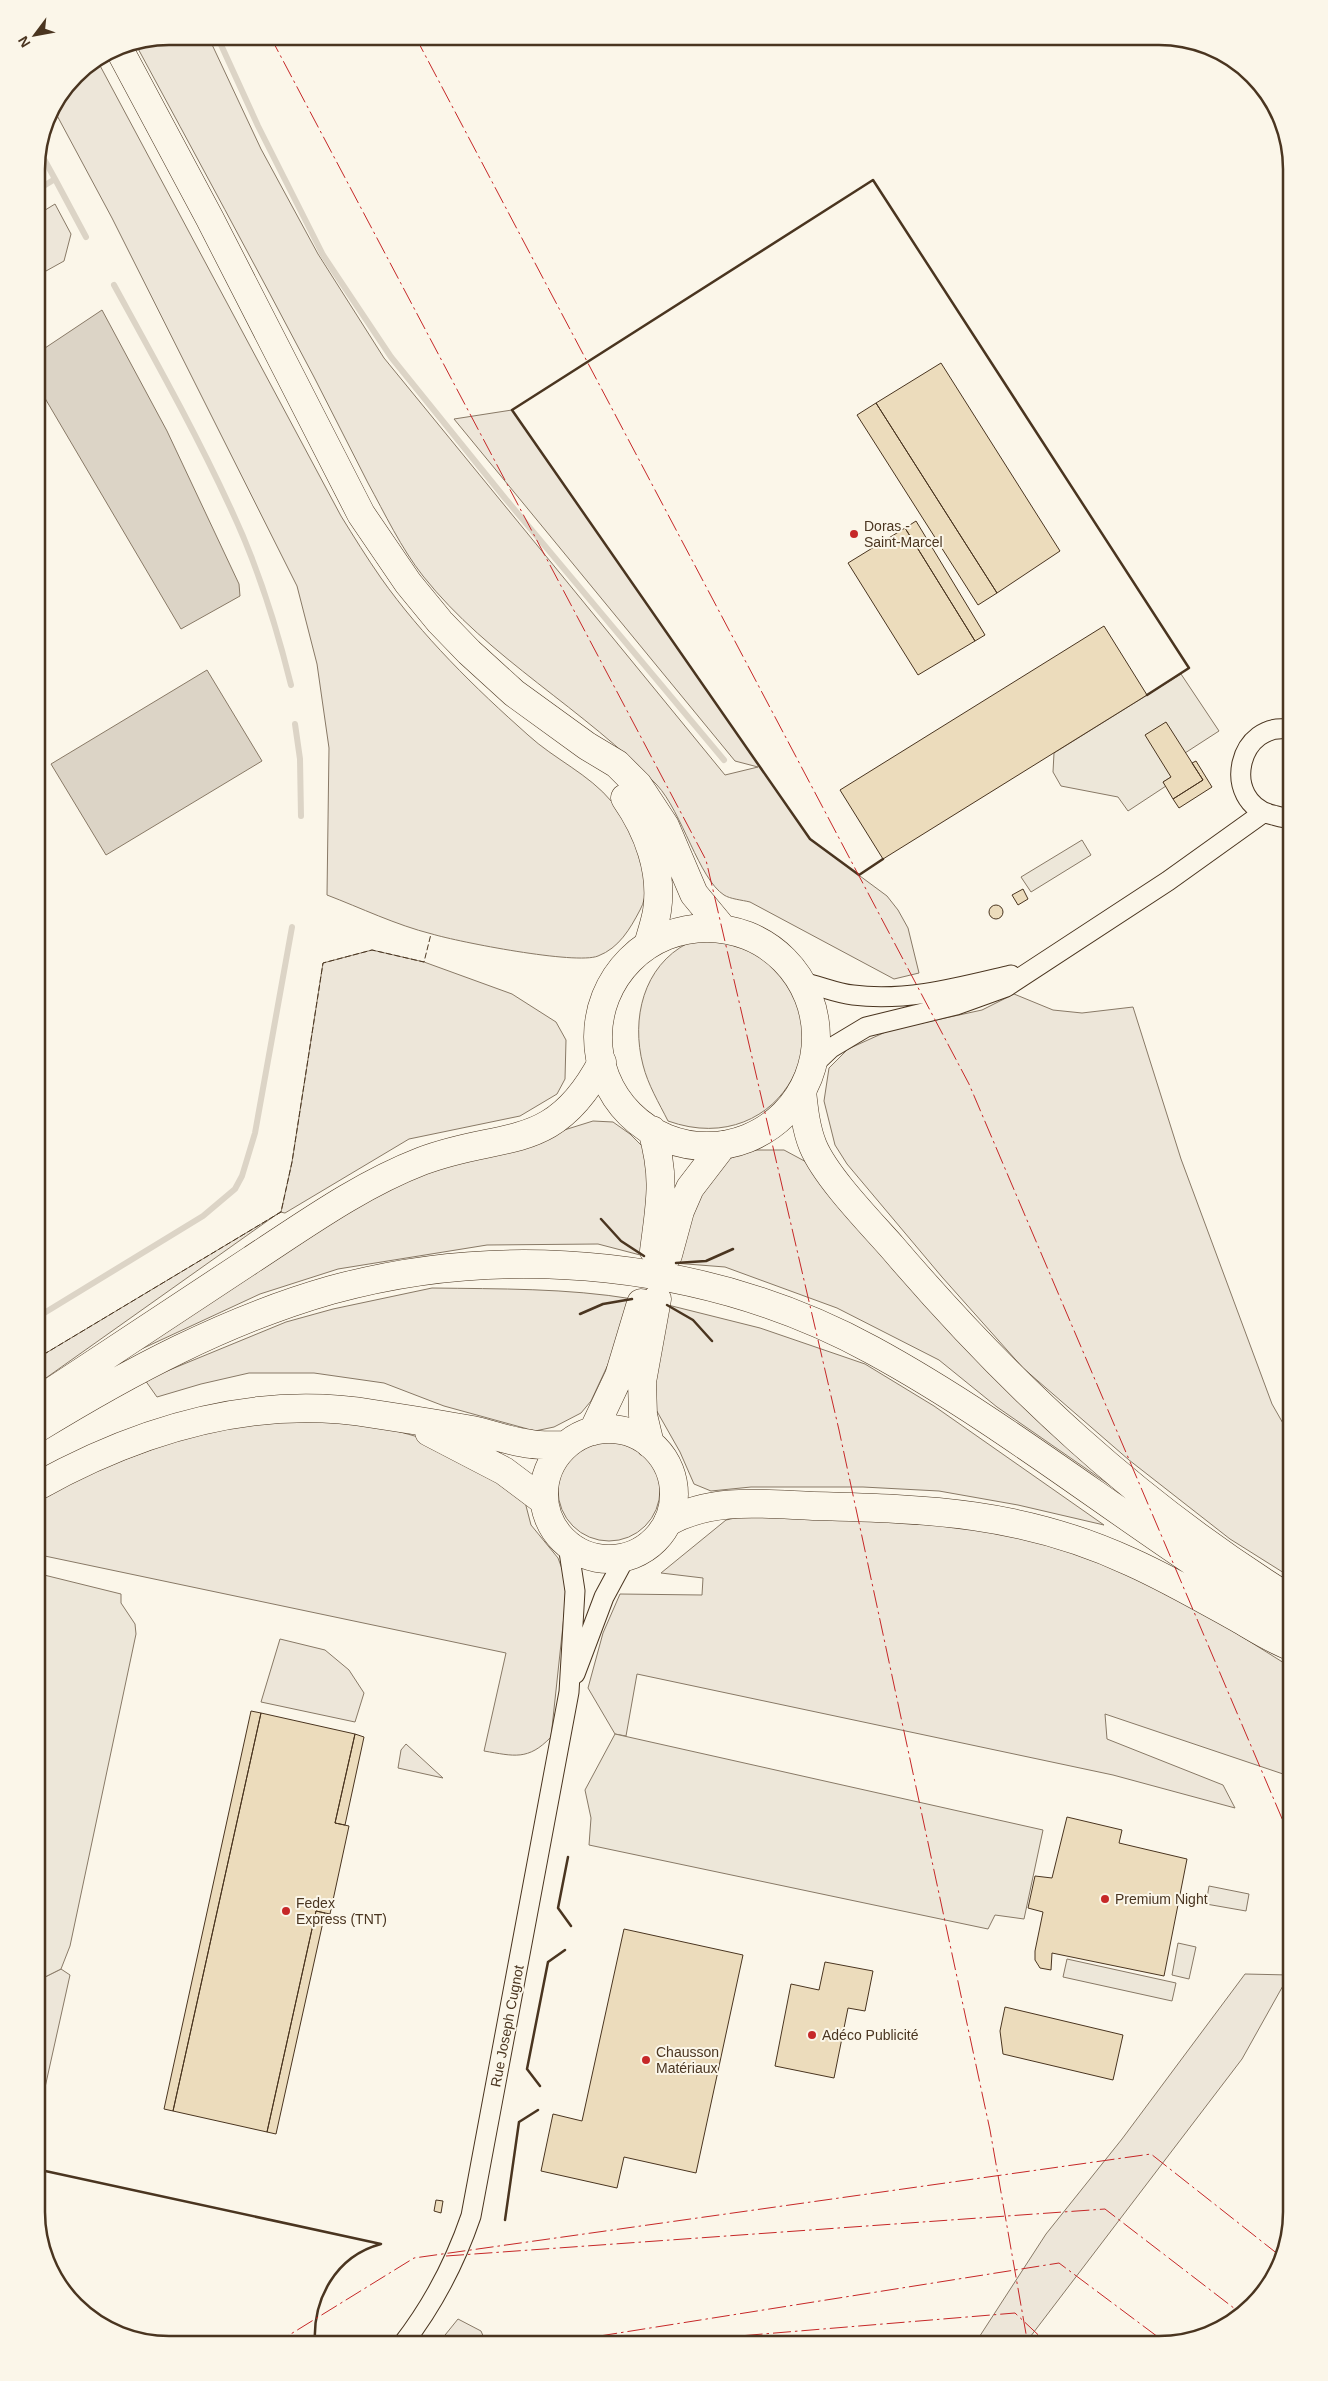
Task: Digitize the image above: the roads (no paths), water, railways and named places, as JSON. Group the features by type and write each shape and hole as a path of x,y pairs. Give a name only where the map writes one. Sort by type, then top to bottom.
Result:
{"main road":[{"path":"122,54 210,219 361,514 387,554 440,622 469,652 514,693 587,746 617,764 638,785 665,826 694,894 722,929"},
{"path":"587,746 630,805 644,829 652,851 657,872 658,894 657,913 648,945"},
{"path":"722,929 746,935 768,946 786,962 801,982 810,1001 815,1023 816,1044 812,1066 802,1091 791,1108 768,1127 742,1140 723,1145 686,1144 668,1139 652,1130 634,1118 620,1102 608,1083 602,1062 599,1029 603,1006 612,984 625,966 648,945 684,930 722,929"},
{"path":"45,1396 352,1195 423,1161 519,1138 557,1120 575,1104 591,1083 602,1062"},
{"path":"802,1091 808,1131 814,1148 826,1167 875,1228 968,1334 1033,1400 1110,1469 1218,1552 1283,1594"},
{"path":"652,1130 662,1173 661,1253 690,1188 723,1145"},
{"path":"45,1423 101,1389 170,1353 248,1318 332,1290 414,1272 495,1264 562,1265 633,1272 732,1293 799,1315 870,1349 945,1393 1165,1543 1283,1618"},
{"path":"593,1430 619,1376 650,1297 642,1382 643,1415 650,1444"},
{"path":"45,1482 117,1446 175,1427 228,1415 273,1409 347,1410 473,1431 531,1445 565,1446"},
{"path":"400,1419 504,1471 544,1500"},
{"path":"613,1429 626,1432 650,1444 662,1456 670,1471 673,1497 668,1522 658,1538 643,1550 625,1558 605,1560 585,1555 568,1546 556,1533 548,1518 544,1500 545,1480 552,1461 565,1446 578,1436 593,1430 613,1429"},
{"path":"668,1522 684,1512 704,1507 745,1504 923,1509 1025,1524 1085,1543 1131,1562 1283,1642"}],"street":[{"path":"1283,728 1261,734 1244,752 1239,774 1246,797 1263,813 1283,817"},
{"path":"812,1066 831,1048 866,1027 982,996 1006,987 1168,881 1263,813"},
{"path":"801,982 852,995 891,996 961,987 1032,970"},
{"name":"Rue Joseph Cugnot","path":"408,2336 428,2310 443,2283 459,2251 471,2216 568,1692 575,1591 568,1546"},
{"name":"Rue Joseph Cugnot","path":"568,1692 604,1597 625,1558"}],"waterway":[{"path":"221,45 258,126 323,255 391,357 504,497 724,760"},
{"path":"45,161 55,179 45,185"},
{"path":"55,179 86,237"},
{"path":"114,285 217,479 240,529 265,594 291,685"},
{"path":"295,724 300,759 301,816"},
{"path":"45,1313 203,1216 235,1189 242,1176 255,1133 292,927"}],"place":[{"name":"Doras - Saint-Marcel","path":"854,534"},
{"name":"Premium Night","path":"1105,1899"},
{"name":"Fedex Express (TNT)","path":"286,1911"},
{"name":"Adéco Publicité","path":"812,2035"},
{"name":"Chausson Matériaux","path":"646,2060"}]}
